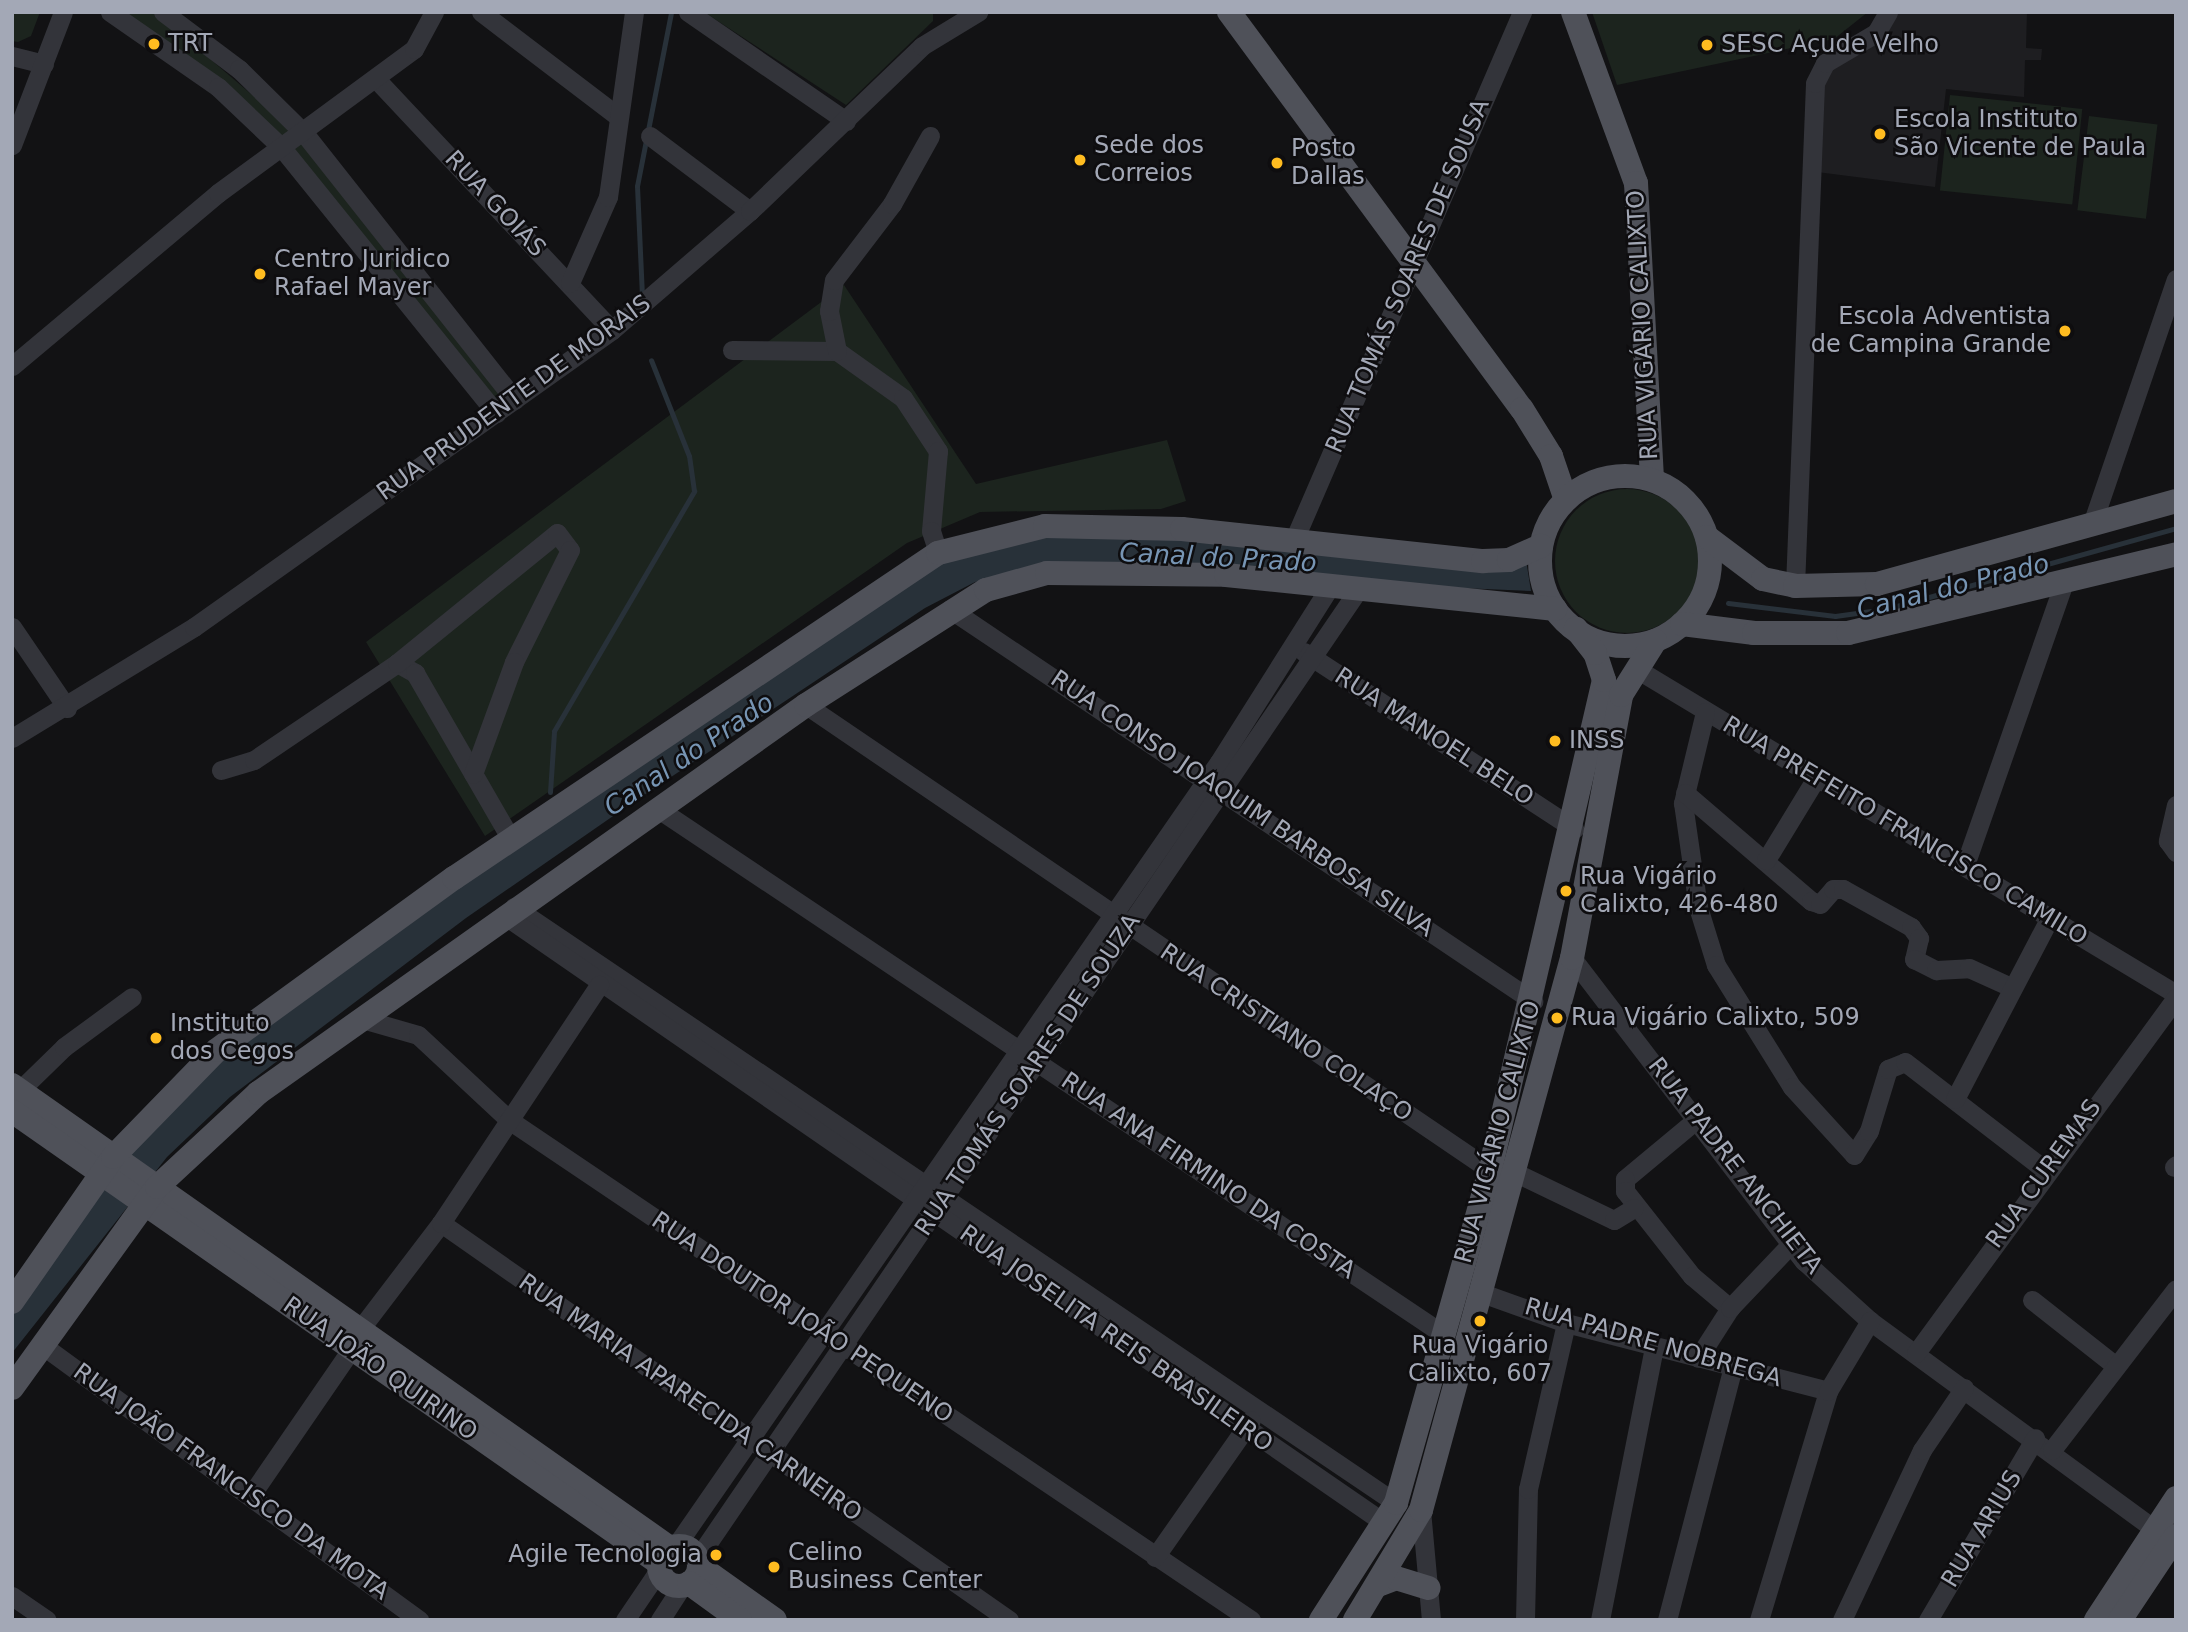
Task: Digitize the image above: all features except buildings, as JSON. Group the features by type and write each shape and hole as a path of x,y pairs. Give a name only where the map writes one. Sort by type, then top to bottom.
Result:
{"main road":[{"path":"1229,12 1522,409 1550,456 1566,500"},
{"name":"RUA VIGÁRIO CALIXTO","path":"1573,12 1636,183 1652,480"},
{"path":"1707,537 1707,584 1682,624 1655,641 1614,645 1576,629 1555,609 1540,568 1541,546 1566,500 1615,476 1652,480 1676,493 1707,537 1763,579 1795,586 1877,584 2176,501"},
{"path":"12,1302 109,1168 218,1050 511,839 938,552 1045,526 1294,540 1483,561 1509,559 1541,546"},
{"path":"1682,624 1754,633 1848,633 2176,554"},
{"path":"12,1388 147,1195 258,1093 509,911 806,705 950,609 1012,580 1047,573 1226,575 1329,588 1555,609"},
{"name":"RUA VIGÁRIO CALIXTO","path":"1354,1620 1422,1510 1479,1292 1533,1001 1574,828 1604,680 1594,653 1576,629"},
{"name":"RUA VIGÁRIO CALIXTO","path":"1321,1620 1390,1513 1443,1335 1572,957 1621,695 1635,668 1655,641"},
{"name":"RUA JOÃO QUIRINO","path":"15,1096 147,1195 356,1338 666,1557"},
{"path":"2120,1620 2169,1532 2176,1498"},
{"path":"2096,1620 2169,1532"},
{"path":"666,1557 670,1584 692,1574"},
{"path":"666,1557 775,1620"},
{"path":"692,1574 740,1620"},
{"path":"1378,1585 1396,1578 1429,1588"}],"street":[{"path":"12,145 63,12"},
{"path":"110,12 218,87 282,148 496,413"},
{"path":"163,12 239,69 304,133 515,400"},
{"path":"12,366 189,216 377,80 414,49 434,12"},
{"path":"481,12 619,117"},
{"path":"570,284 601,225 634,12"},
{"path":"688,12 846,121"},
{"name":"RUA PRUDENTE DE MORAIS","path":"12,738 66,708 194,627 612,330 750,211 922,46 978,12"},
{"name":"RUA TOMÁS SOARES DE SOUSA","path":"1294,540 1522,12"},
{"path":"1795,586 1815,83 1825,63 1876,33 1888,12"},
{"path":"12,56 44,64"},
{"name":"RUA GOIÁS","path":"377,80 612,330"},
{"path":"650,136 750,211"},
{"path":"837,351 829,311 834,280 892,204 930,136"},
{"path":"2092,524 2176,279"},
{"path":"732,350 837,351 877,375 927,429 938,451 931,531 938,552"},
{"path":"221,770 254,760 397,663 557,533 570,550 514,662 473,774"},
{"path":"1965,865 2065,580"},
{"name":"RUA TOMÁS SOARES DE SOUZA","path":"660,1620 768,1455 1129,929 1329,588"},
{"name":"RUA TOMÁS SOARES DE SOUZA","path":"625,1620 1111,914 1312,657 1358,590"},
{"name":"RUA CONSO JOAQUIM BARBOSA SILVA","path":"950,609 1215,782 1533,1001"},
{"path":"12,627 66,708"},
{"name":"RUA MANOEL BELO","path":"1294,646 1574,828"},
{"path":"397,663 415,673 511,839"},
{"name":"RUA PREFEITO FRANCISCO CAMILO","path":"1635,668 1965,865 2176,996"},
{"name":"RUA CRISTIANO COLAÇO","path":"806,705 1129,929 1501,1170 1614,1220 1634,1208"},
{"path":"1705,712 1685,793 1687,849 1716,965 1792,1087 1848,1153 1859,1150 1869,1131 1888,1069 1905,1062 2045,1171"},
{"path":"1766,860 1816,778"},
{"path":"1685,793 1811,901 1820,904 1833,889 1843,889 1912,927 1919,938 1914,960 1936,970 1969,968 2013,988"},
{"path":"2174,848 2175,805"},
{"name":"RUA ANA FIRMINO DA COSTA","path":"657,808 1443,1335"},
{"name":"RUA JOSELITA REIS BRASILEIRO","path":"509,911 599,985 934,1212 1245,1429 1390,1513"},
{"name":"RUA JOSELITA REIS BRASILEIRO","path":"509,911 946,1194 1256,1410 1390,1513"},
{"path":"1955,1099 2050,917"},
{"name":"RUA PADRE ANCHIETA","path":"1572,957 1791,1244 1870,1321 2169,1532"},
{"path":"251,1495 356,1338 441,1223 599,985"},
{"name":"RUA CUREMAS","path":"1916,1353 2045,1171 2176,996"},
{"path":"15,1096 64,1047 132,998"},
{"name":"RUA DOUTOR JOÃO PEQUENO","path":"359,1018 418,1035 509,1120 1251,1620"},
{"path":"1697,1119 1625,1179 1634,1208 1692,1276 1730,1308"},
{"name":"RUA MARIA APARECIDA CARNEIRO","path":"441,1223 768,1455 1009,1620"},
{"path":"1698,1359 1730,1308 1791,1244"},
{"path":"2052,1450 2176,1289"},
{"name":"RUA PADRE NOBREGA","path":"1479,1292 1566,1323 1828,1391"},
{"path":"2032,1300 2116,1366"},
{"path":"1759,1620 1828,1391 1870,1321"},
{"path":"1525,1620 1528,1489 1566,1323"},
{"name":"RUA JOÃO FRANCISCO DA MOTA","path":"42,1345 419,1620"},
{"path":"1600,1620 1654,1347"},
{"path":"1667,1620 1733,1367"},
{"path":"1842,1620 1922,1450 1964,1388"},
{"path":"1155,1557 1256,1410"},
{"name":"RUA ARIUS","path":"1928,1620 2035,1438"},
{"path":"1422,1510 1431,1620"},
{"path":"12,1596 47,1620"}],"shaded area":[{"path":"12,12 40,12 31,36 18,42 12,41"},
{"path":"117,12 155,12 298,134 283,142"},
{"path":"704,12 933,12 933,21 846,105"},
{"name":"SESC Açude Velho","path":"1592,12 1868,12 1834,39 1617,85"},
{"name":"Escola Instituto São Vicente de Paula","path":"1891,12 2027,12 2026,48 2042,49 2041,60 2025,60 2024,97 1946,89 1935,187 1817,172 1821,67"},
{"path":"1950,95 2082,109 2072,204 1940,190"},
{"path":"2089,116 2157,124 2146,219 2077,210"},
{"path":"301,141 509,398 499,406 291,149"},
{"path":"844,285 976,484 1167,440 1186,501 1161,509 980,512 907,543 485,836 366,642"},
{"path":"1627,489 1654,495 1678,510 1693,534 1699,561 1693,588 1678,612 1654,627 1627,633 1600,627 1576,612 1561,588 1555,561 1561,534 1576,510 1600,495"}],"water":[{"path":"1132,534 1526,560 1531,591 1030,570 975,582 925,608 629,805 466,918 230,1097 167,1157 12,1353 12,1313 146,1128 201,1074 491,859 948,556 1026,537"}],"waterway":[{"path":"642,296 637,186 671,12"},
{"path":"550,792 554,731 694,491 689,456 651,360"},
{"name":"Canal do Prado","path":"1728,603 1835,616 1886,609 2176,528"}],"place":[{"name":"TRT","path":"154,44"},
{"name":"SESC Açude Velho","path":"1707,45"},
{"name":"Escola Instituto São Vicente de Paula","path":"1880,134"},
{"name":"Sede dos Correios","path":"1080,160"},
{"name":"Posto Dallas","path":"1277,163"},
{"name":"Centro Juridico Rafael Mayer","path":"260,274"},
{"name":"Escola Adventista de Campina Grande","path":"2065,331"},
{"name":"INSS","path":"1555,741"},
{"name":"Rua Vigário Calixto, 426-480","path":"1566,891"},
{"name":"Rua Vigário Calixto, 509","path":"1557,1018"},
{"name":"Instituto dos Cegos","path":"156,1038"},
{"name":"Rua Vigário Calixto, 607","path":"1480,1321"},
{"name":"Agile Tecnologia","path":"716,1555"},
{"name":"Celino Business Center","path":"774,1567"}]}
